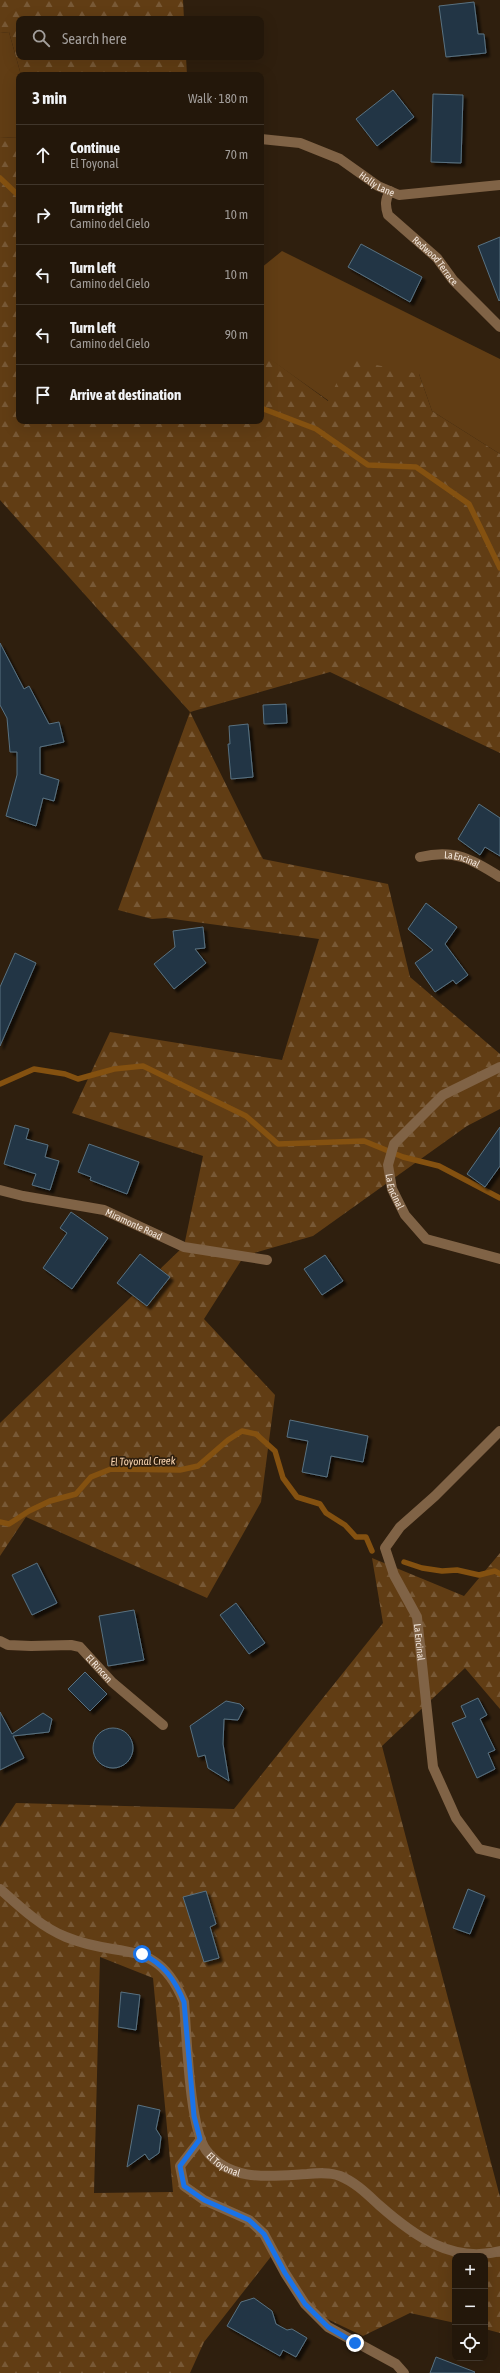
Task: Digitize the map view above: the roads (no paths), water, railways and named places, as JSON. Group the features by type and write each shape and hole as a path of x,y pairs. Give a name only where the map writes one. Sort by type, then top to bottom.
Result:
{"street":[{"name":"Holly Lane","path":"264,139 300,143 340,159 378,186 399,195 500,185"},
{"name":"Redwood Terrace","path":"390,191 386,198 385,206 388,215 437,258 453,280 500,326"},
{"name":"La Encinal","path":"420,858 438,853 471,859 500,877"},
{"name":"La Encinal","path":"500,1066 443,1095 394,1144 388,1166 392,1189 406,1215 426,1239 500,1259"},
{"name":"Miramonte Road","path":"0,1190 23,1196 104,1210 184,1247 267,1260"},
{"name":"La Encinal","path":"500,1431 435,1496 400,1527 385,1548 394,1575 417,1618 433,1767 456,1818 479,1849 500,1854"},
{"name":"El Rincon","path":"0,1641 8,1645 71,1645 80,1647 112,1682 163,1725"},
{"name":"El Toyonal","path":"0,1889 50,1930 98,1948 142,1954 156,1960 167,1972 177,1986 184,2002 194,2116 200,2139 216,2162 234,2172 252,2175 322,2173 340,2176 359,2187 407,2230 437,2247 467,2254 500,2251"},
{"path":"200,2139 180,2166 184,2186 204,2200 249,2220 264,2234 285,2273 305,2304 328,2327 396,2364 404,2373"}],"waterway":[{"name":"El Toyonal Creek","path":"0,178 16,193"},
{"name":"El Toyonal Creek","path":"264,409 316,429 368,465 416,467 469,504 500,568"},
{"path":"0,1084 34,1069 65,1074 78,1079 114,1069 143,1066 246,1116 278,1144 364,1141 403,1157 439,1166 500,1198"},
{"name":"El Toyonal Creek","path":"0,1522 9,1524 29,1511 50,1501 76,1494 91,1477 111,1469 180,1470 198,1466 228,1440 242,1431 256,1434 275,1451 283,1478 297,1497 320,1504 326,1513 345,1525 356,1537 366,1537 372,1551"},
{"name":"El Toyonal Creek","path":"404,1562 422,1568 442,1571 457,1570 479,1575 495,1571 500,1574"}]}
